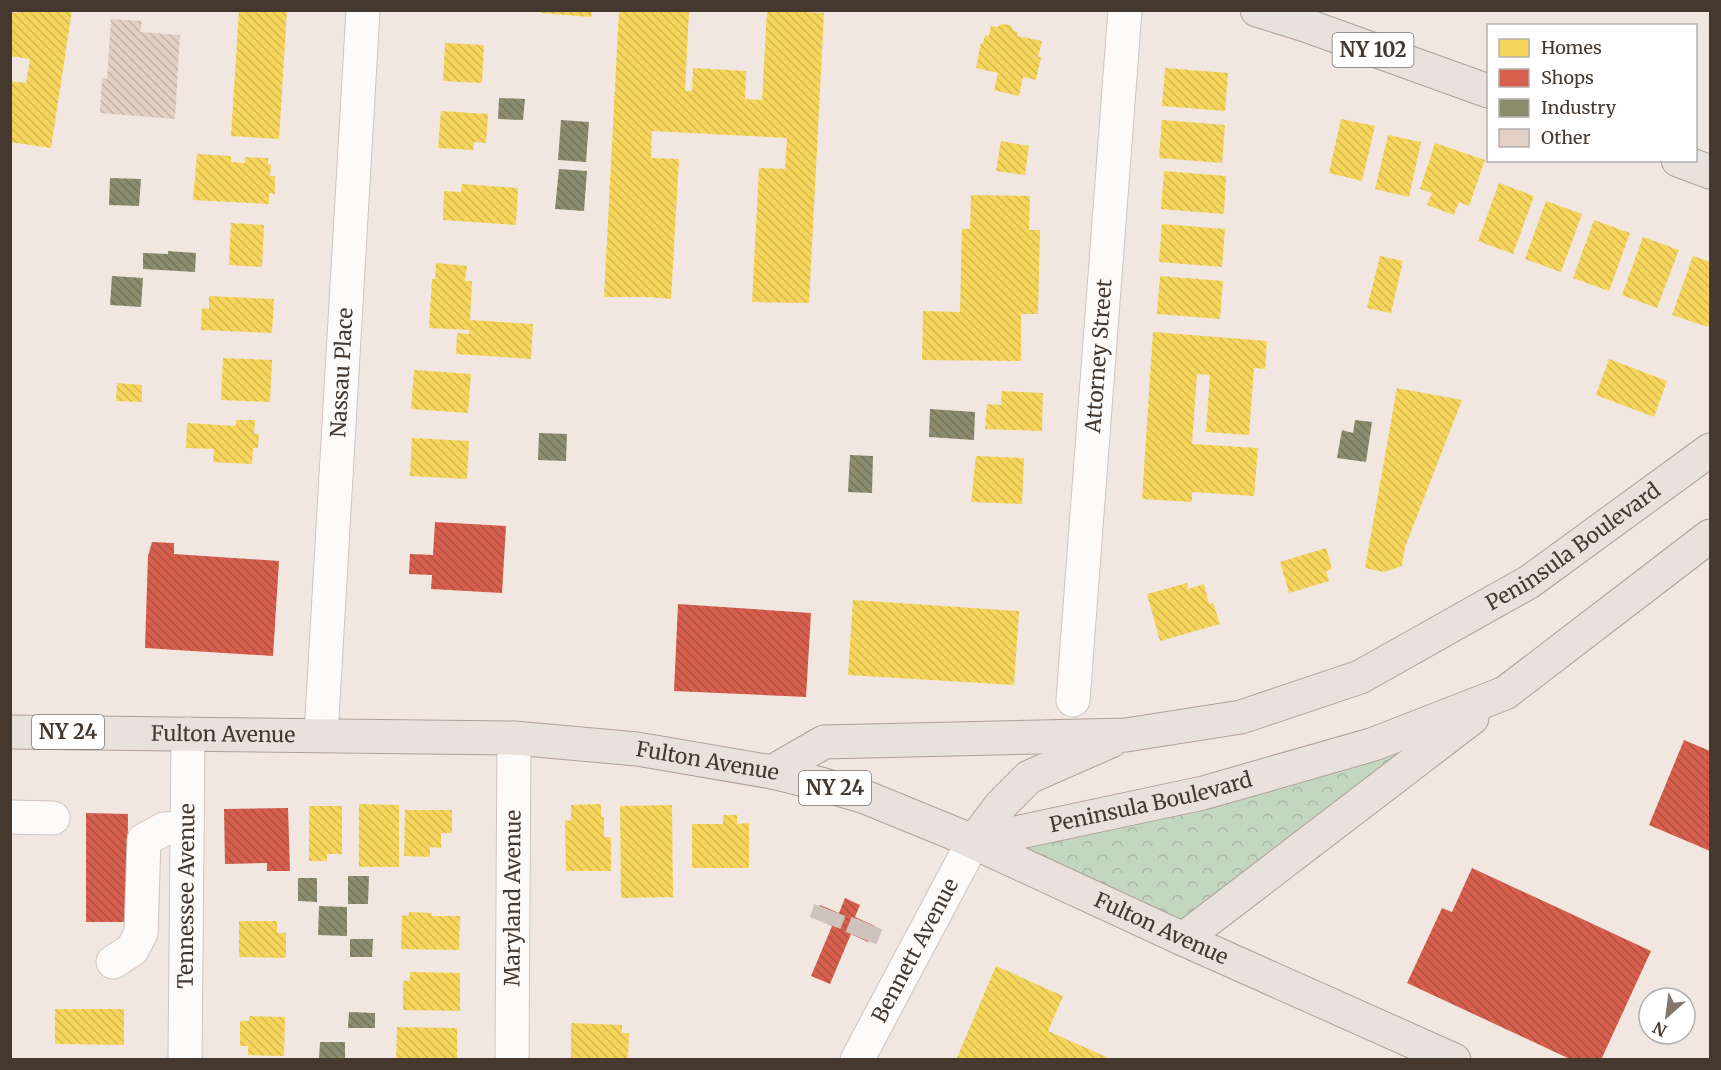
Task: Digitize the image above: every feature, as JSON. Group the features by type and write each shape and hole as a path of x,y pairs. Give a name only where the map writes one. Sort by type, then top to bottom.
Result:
{"main road":[{"name":"NY 102","path":"1257,10 1305,25 1487,92"},
{"path":"1684,162 1710,171"},
{"name":"Peninsula Boulevard","path":"772,772 824,742 1126,735 1241,717 1360,677 1528,582 1710,450"},
{"name":"Peninsula Boulevard","path":"1183,939 1710,537"},
{"name":"Peninsula Boulevard","path":"973,842 1214,789 1374,744 1505,693"},
{"name":"Fulton Avenue","path":"10,732 514,738 627,748 772,772 865,797 973,842 1183,939 1455,1059"},
{"name":"Peninsula Boulevard","path":"973,842 1001,805 1029,777 1126,735"}],"street":[{"name":"Nassau Place","path":"321,735 363,10"},
{"name":"Attorney Street","path":"1073,700 1125,10"},
{"name":"Tennessee Avenue","path":"185,1059 188,734"},
{"name":"Maryland Avenue","path":"512,1059 514,738"},
{"path":"10,817 53,818"},
{"path":"113,962 132,950 141,933 144,840 164,829 187,828"},
{"name":"Bennett Avenue","path":"857,1059 973,842"}],"green space":[{"path":"1491,700 1183,939 973,842"}],"building: Homes":[{"path":"17,10 72,10 51,148 10,142 10,81 26,83 30,59 10,56 10,12 17,13"},
{"path":"239,10 287,10 279,139 231,136"},
{"path":"541,10 592,10 591,17 541,13"},
{"path":"619,10 689,10 685,91 692,91 693,68 746,71 745,99 762,100 767,10 824,13 809,303 752,302 759,168 785,169 787,138 652,131 651,158 679,159 671,299 604,297"},
{"path":"1002,24 1010,25 1014,31 1018,32 1017,36 1042,41 1036,80 1023,77 1019,96 994,90 998,73 976,68 985,35 989,36 991,26 997,27"},
{"path":"445,43 484,45 482,83 443,81"},
{"path":"1165,68 1228,73 1225,111 1162,106"},
{"path":"441,111 488,114 486,143 474,142 473,150 438,148"},
{"path":"1341,119 1375,126 1362,181 1329,173"},
{"path":"1162,120 1225,125 1222,163 1159,158"},
{"path":"1388,135 1421,142 1409,197 1375,189"},
{"path":"1001,141 1029,146 1025,175 996,171"},
{"path":"1435,143 1485,160 1469,206 1459,202 1454,215 1427,205 1432,193 1420,189"},
{"path":"197,154 231,156 231,162 245,163 245,157 268,158 268,164 271,165 270,176 275,176 275,194 269,193 269,204 193,200"},
{"path":"1164,171 1226,176 1224,214 1161,209"},
{"path":"1499,183 1534,196 1513,254 1478,241"},
{"path":"462,184 518,188 516,225 443,220 444,191 461,192"},
{"path":"971,195 1030,196 1029,230 1040,230 1038,314 1021,314 1021,361 922,360 923,311 960,312 962,229 970,229"},
{"path":"1546,201 1582,214 1561,272 1525,259"},
{"path":"1594,220 1630,233 1609,291 1573,278"},
{"path":"231,223 264,225 262,267 229,265"},
{"path":"1162,224 1225,229 1222,267 1159,262"},
{"path":"1643,237 1679,250 1657,308 1622,295"},
{"path":"1380,256 1403,261 1391,313 1367,308"},
{"path":"1693,256 1710,262 1708,327 1672,315"},
{"path":"436,263 467,266 465,281 472,281 470,320 533,324 531,359 456,354 457,333 469,334 469,330 429,328 432,279 435,279"},
{"path":"1160,276 1223,281 1220,319 1157,314"},
{"path":"209,296 274,299 272,333 201,330 202,308 209,309"},
{"path":"1153,332 1267,341 1265,369 1254,368 1249,435 1206,432 1210,375 1197,374 1192,444 1258,448 1254,496 1192,492 1192,502 1142,499"},
{"path":"223,358 272,360 270,402 221,400"},
{"path":"1609,359 1667,381 1654,417 1596,395"},
{"path":"414,370 471,374 468,413 411,409"},
{"path":"117,383 142,385 142,402 116,401"},
{"path":"1397,388 1462,400 1405,547 1402,566 1384,572 1365,568"},
{"path":"1002,391 1043,393 1042,431 985,429 987,404 1001,405"},
{"path":"236,420 255,420 254,434 259,434 258,448 253,448 252,464 213,462 214,449 186,448 187,423 236,426"},
{"path":"412,438 469,441 467,479 410,476"},
{"path":"976,456 1024,458 1022,504 971,502"},
{"path":"1326,548 1332,569 1326,571 1329,581 1289,593 1280,562"},
{"path":"1187,583 1188,589 1204,584 1209,604 1213,603 1220,624 1160,641 1147,594"},
{"path":"853,600 1019,611 1014,685 848,675"},
{"path":"359,804 399,805 399,867 359,867"},
{"path":"601,804 601,817 604,817 604,837 611,837 611,871 566,871 565,820 571,821 571,805"},
{"path":"672,805 673,897 621,898 620,806"},
{"path":"309,806 342,806 342,854 327,854 327,861 309,861"},
{"path":"405,810 452,810 452,833 441,833 441,848 430,847 430,857 404,856"},
{"path":"723,815 737,815 737,824 749,823 749,868 692,868 692,824 723,824"},
{"path":"409,912 432,913 432,916 460,916 459,950 401,949 402,916 409,915"},
{"path":"239,921 277,921 277,933 286,933 286,958 239,957"},
{"path":"996,966 1063,996 1048,1031 1113,1060 956,1060"},
{"path":"410,972 460,973 460,1011 403,1010 403,981 410,981"},
{"path":"55,1009 124,1009 124,1045 55,1044"},
{"path":"249,1016 285,1017 284,1056 248,1055 248,1046 240,1046 240,1021 249,1021"},
{"path":"571,1023 622,1025 622,1033 629,1033 628,1060 571,1060"},
{"path":"397,1027 457,1028 457,1060 396,1060"}],"building: Shops":[{"path":"435,522 506,526 502,593 431,589 432,575 409,574 410,554 433,555"},
{"path":"152,542 174,543 174,554 279,561 273,656 145,648 148,556"},
{"path":"678,604 811,613 806,697 674,691"},
{"path":"1684,740 1710,751 1710,851 1649,825"},
{"path":"288,808 290,871 267,871 267,863 225,864 224,809"},
{"path":"86,813 128,814 127,922 86,922"},
{"path":"1472,868 1651,951 1601,1060 1572,1060 1407,983 1442,908 1452,912"},
{"path":"845,898 860,905 855,917 875,926 868,942 851,934 830,984 811,976 832,926 815,918 820,905 839,913"}],"building: Industry":[{"path":"499,98 525,99 523,120 498,119"},
{"path":"561,120 589,122 586,162 558,160"},
{"path":"559,169 587,171 584,211 555,209"},
{"path":"110,178 141,179 139,206 109,205"},
{"path":"168,251 196,253 195,272 143,269 143,253 168,254"},
{"path":"112,276 143,278 141,307 110,305"},
{"path":"930,409 975,412 974,440 929,437"},
{"path":"1355,420 1372,422 1366,462 1337,458 1342,430 1353,433"},
{"path":"539,433 567,434 566,461 538,460"},
{"path":"850,455 873,456 872,493 848,492"},
{"path":"348,876 369,876 368,904 348,904"},
{"path":"298,878 317,878 317,902 298,901"},
{"path":"319,906 347,907 347,936 318,935"},
{"path":"350,939 373,939 372,957 350,957"},
{"path":"349,1012 375,1013 375,1028 348,1028"},
{"path":"320,1042 345,1042 345,1060 319,1060"}],"building: Other":[{"path":"111,19 142,21 140,32 180,35 175,119 100,113 102,78 107,79"}],"tunnel":[{"path":"825,923 830,910"},
{"path":"861,938 867,923"}]}
